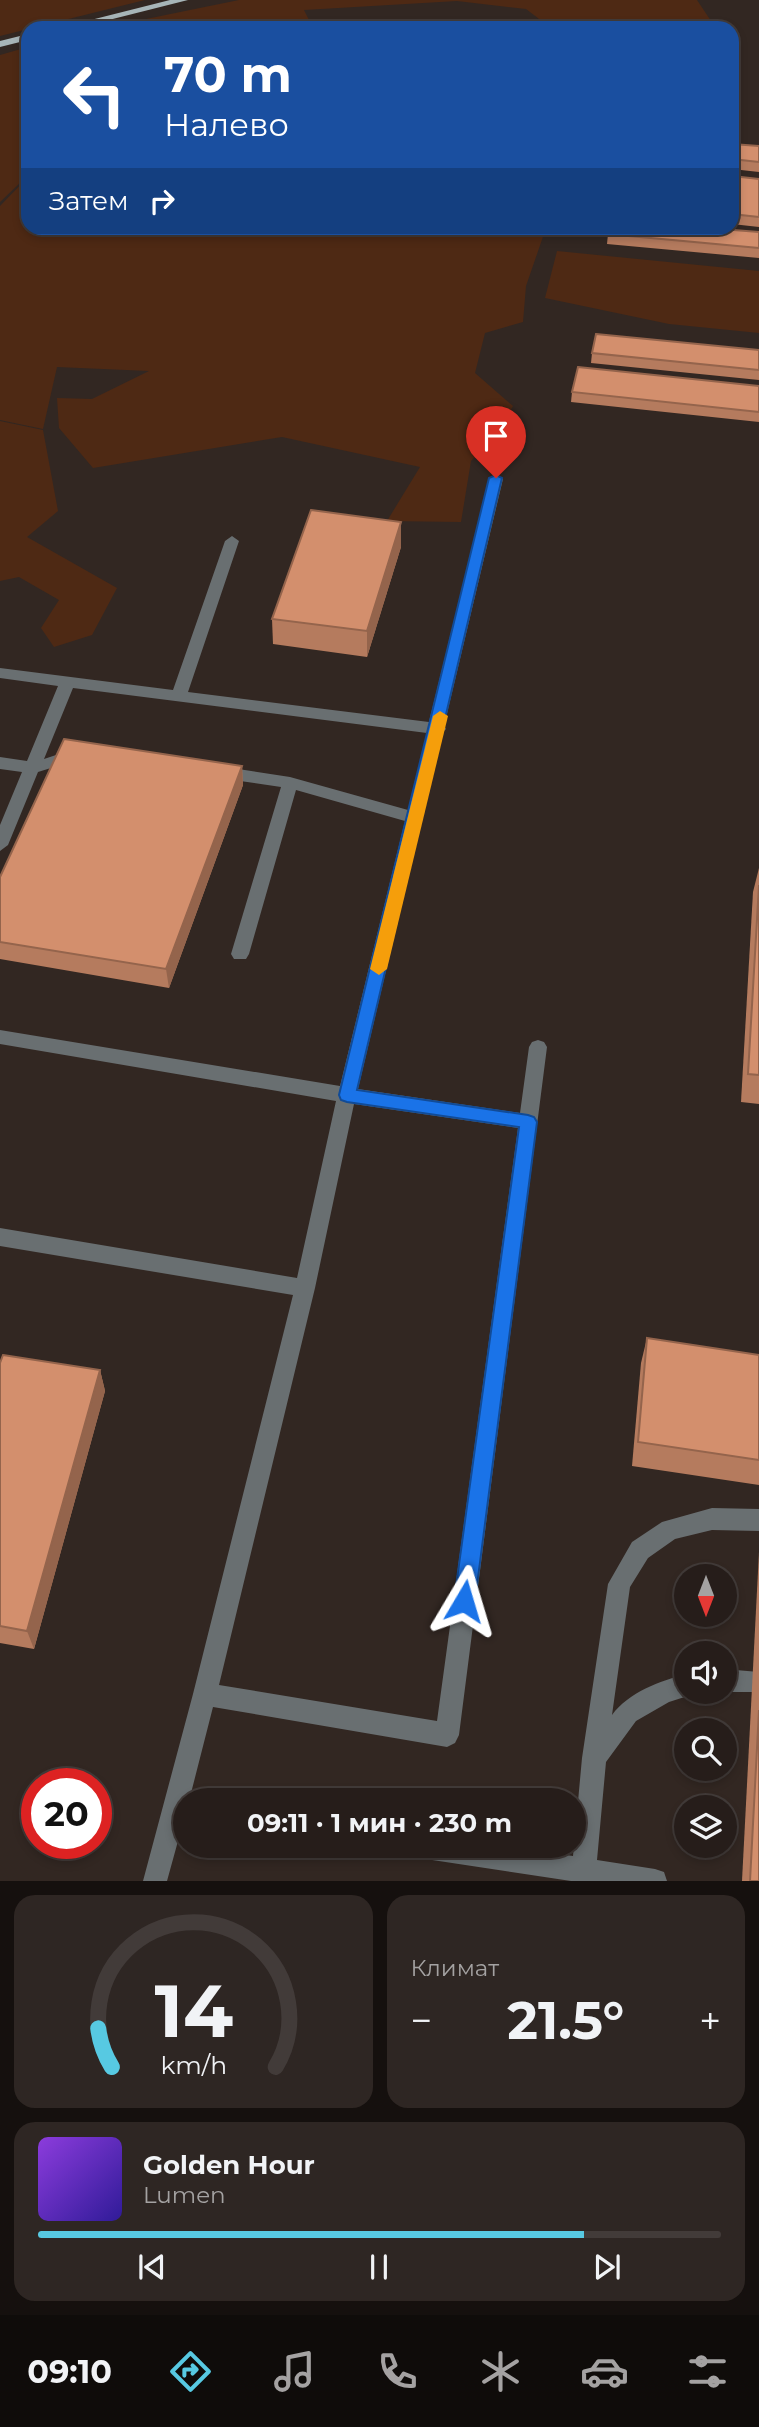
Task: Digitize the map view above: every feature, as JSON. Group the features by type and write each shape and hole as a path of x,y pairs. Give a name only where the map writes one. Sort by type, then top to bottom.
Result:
{"main road":[{"path":"94,21 183,0"},
{"path":"0,44 21,39"}],"lane":[{"path":"185,1788 205,1694 305,1287 347,1095 438,729 496,478"},
{"path":"178,697 232,541"},
{"path":"0,674 438,729"},
{"path":"0,845 67,683"},
{"path":"0,763 32,768 86,751"},
{"path":"208,770 290,783 416,818"},
{"path":"240,954 290,783"},
{"path":"0,1037 347,1095 528,1122"},
{"path":"205,1694 447,1735 538,1047"},
{"path":"0,1237 305,1287"},
{"path":"584,1870 594,1758 619,1584 640,1550 670,1530 712,1519 759,1520"},
{"path":"737,1681 754,1682"},
{"path":"594,1758 628,1713 664,1692 674,1689"},
{"path":"155,1881 173,1829"},
{"path":"502,1858 655,1881"}],"shaded area":[{"path":"0,0 145,0 60,21 21,21 21,31 0,36"},
{"path":"239,0 697,0 711,21 542,21 526,9 457,1 304,10 310,21 136,21"},
{"path":"21,49 21,182 0,202 0,55"},
{"path":"21,184 21,235 544,235 526,286 523,322 485,333 475,373 513,406 502,427 471,461 461,522 387,521 420,467 282,437 93,468 59,428 57,398 92,399 149,371 57,367 43,429 0,420 0,206"},
{"path":"557,251 759,271 759,333 669,324 545,298"},
{"path":"0,421 43,430 58,511 27,537 117,588 92,635 54,647 41,628 59,600 19,577 0,581"}],"building":[{"path":"739,145 759,146 759,162 739,160"},
{"path":"739,177 759,179 759,217 739,215"},
{"path":"739,230 759,232 759,248 619,235 739,235"},
{"path":"596,334 759,350 759,370 592,353"},
{"path":"578,367 759,386 759,412 572,392"},
{"path":"311,510 401,522 367,631 272,619"},
{"path":"64,739 242,766 166,969 0,942 0,877"},
{"path":"759,885 759,1075 748,1074"},
{"path":"647,1338 759,1355 759,1460 638,1442"},
{"path":"3,1355 100,1370 27,1631 0,1626 0,1363"},
{"path":"759,1710 759,1881 750,1881"}],"slow traffic":[{"path":"379,969 440,716"}],"route":[{"path":"464,1601 528,1122 347,1095 438,729 496,478"}]}
